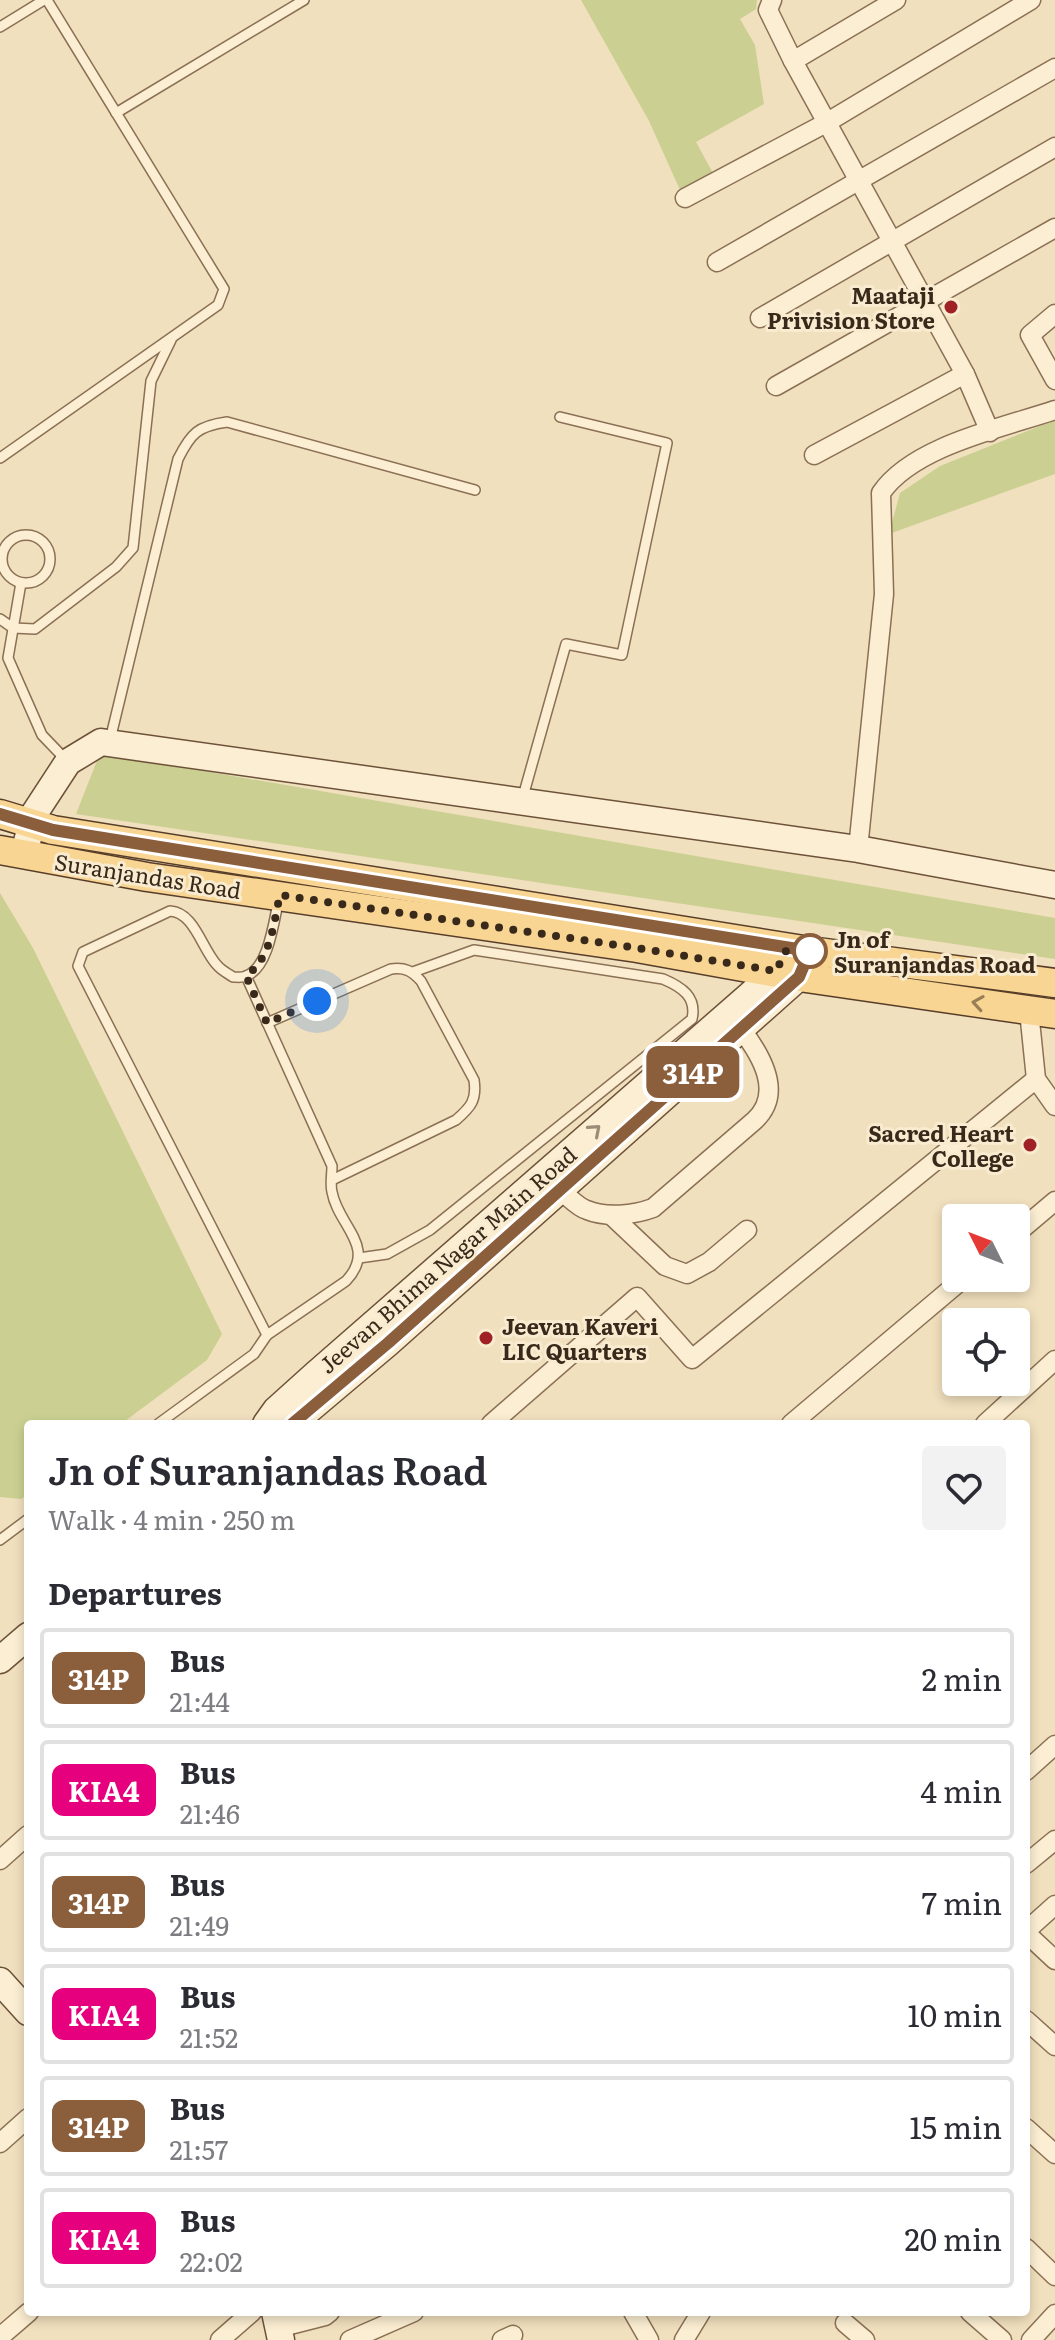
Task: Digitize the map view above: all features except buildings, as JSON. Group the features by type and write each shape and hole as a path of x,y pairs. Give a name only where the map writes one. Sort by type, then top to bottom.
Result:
{"main road":[{"path":"12,852 68,762 101,742 858,849 1055,885"},
{"name":"Suranjandas Road","path":"0,814 53,830 793,962 1042,1012"},
{"name":"Suranjandas Road","path":"12,852 147,877 637,948 1055,983"},
{"name":"Jeevan Bhima Nagar Main Road","path":"279,1420 560,1190 741,1029 793,962"},
{"name":"Jeevan Bhima Nagar Main Road","path":"279,1420 793,962"},
{"path":"0,1660 24,1639"},
{"path":"0,1981 24,2008"}],"street":[{"path":"772,0 768,10 793,61 965,374 990,432"},
{"path":"793,61 896,0"},
{"path":"685,198 826,123 1031,0"},
{"path":"717,262 1055,68"},
{"path":"760,318 1055,147"},
{"path":"776,386 1055,228"},
{"path":"1055,314 1030,335 1055,380"},
{"path":"814,455 965,374"},
{"path":"858,849 884,594 881,493 889,481 920,456 1055,410"},
{"path":"1042,1012 1036,1079 1055,1106"},
{"path":"560,1190 585,1210 611,1215 653,1208 766,1110 771,1093 757,1050 741,1029"},
{"path":"496,1420 637,1297 692,1359 1036,1079"},
{"path":"1030,1222 1055,1201"},
{"path":"611,1215 665,1266 687,1274 709,1262 747,1230"},
{"path":"796,1420 947,1292"},
{"path":"989,1420 1055,1360"},
{"path":"1030,1767 1055,1745"},
{"path":"0,1860 24,1839"},
{"path":"1030,1861 1055,1840"},
{"path":"1030,1928 1055,1905"},
{"path":"1030,1936 1055,1960"},
{"path":"1030,2024 1055,2046"},
{"path":"0,2143 24,2122"},
{"path":"1030,2132 1055,2154"},
{"path":"1030,2252 1055,2276"},
{"path":"1031,2340 1055,2314"},
{"path":"0,2337 24,2316"},
{"path":"220,2340 247,2316"},
{"path":"278,2327 325,2316"},
{"path":"350,2340 405,2316"},
{"path":"635,2316 649,2340"},
{"path":"684,2340 699,2316"},
{"path":"975,2316 1002,2340"},
{"path":"845,2323 865,2340"}],"lane":[{"path":"0,27 46,0 224,289 218,305 0,458"},
{"path":"116,113 304,0"},
{"path":"0,619 13,628 35,629 116,567 133,548 151,381 172,337"},
{"path":"522,800 566,644 622,655 667,443 560,417"},
{"path":"109,743 178,459 194,433 209,425 227,422 475,490"},
{"path":"32,535 40,538 50,551 49,568 38,581 21,583 7,574 3,567 3,550 15,537 32,535"},
{"path":"21,583 8,658 42,735 68,762"},
{"path":"267,1335 78,966 83,952 170,911 178,912 186,919 216,964 233,977 246,976 256,969 265,956 280,895"},
{"path":"359,1258 387,1254 453,1214 692,1019 695,1009 687,994 663,979 474,950 413,972"},
{"path":"267,1023 391,969 403,968 413,972 421,981 474,1080 476,1096 469,1109 445,1127 332,1180"},
{"path":"163,1420 254,1354 267,1335 346,1281 355,1271 359,1258 356,1243 334,1201 332,1166 246,976"},
{"path":"0,1540 24,1522"}],"green space":[{"path":"581,0 757,0 756,9 740,19 755,45 764,104 696,142 714,175 680,190 649,121"},
{"path":"1055,420 1055,474 889,534 900,493 940,466"},
{"path":"100,753 1055,918 1055,959 76,814"},
{"path":"0,893 33,948 222,1334 207,1360 126,1420 24,1420 24,1497 0,1497"}],"bus line":[{"name":"314P","path":"0,814 53,830 810,951 799,977 388,1343 297,1420"}],"place":[{"name":"Maataji Privision Store","path":"951,307"},
{"name":"Jn of Suranjandas Road","path":"810,951"},
{"name":"Sacred Heart College","path":"1030,1145"},
{"name":"Jeevan Kaveri LIC Quarters","path":"486,1338"}],"route":[{"path":"317,1001 267,1023 246,976 256,969 265,956 280,895 776,971 788,947 810,951"}]}
